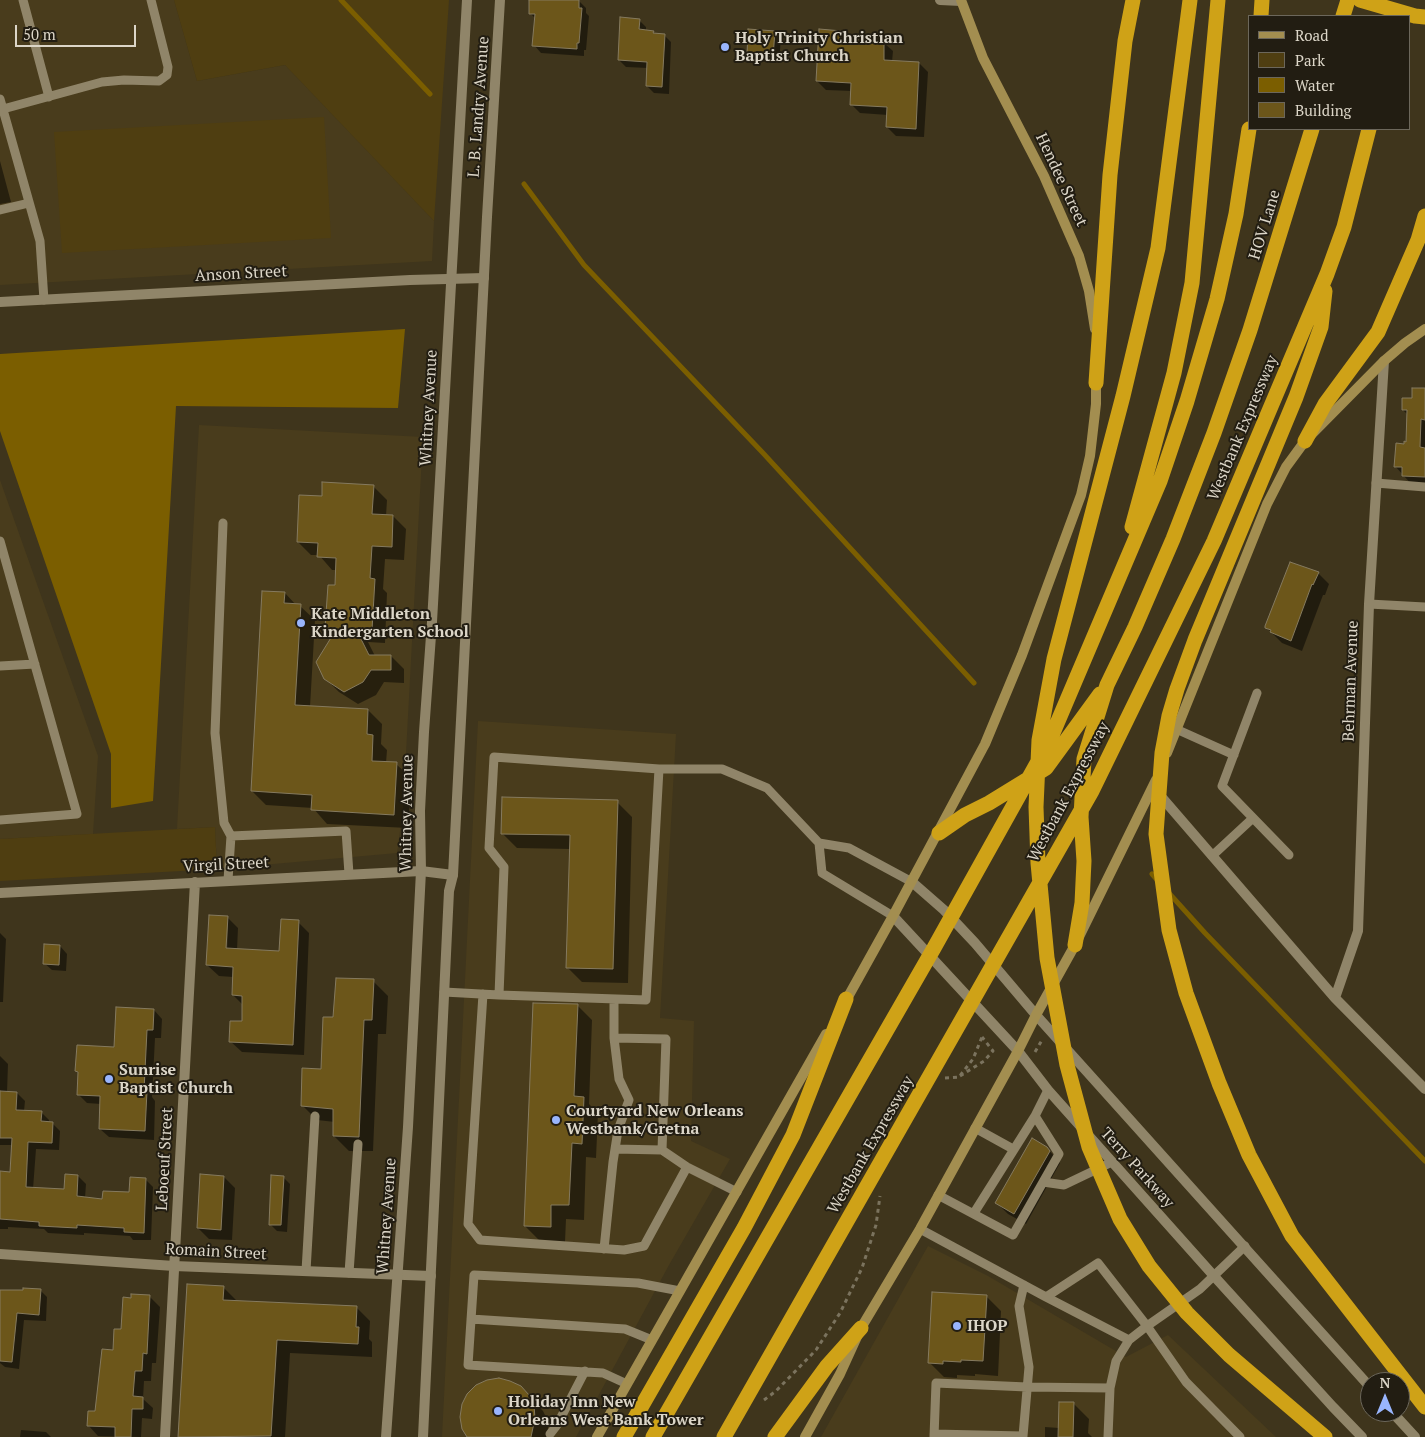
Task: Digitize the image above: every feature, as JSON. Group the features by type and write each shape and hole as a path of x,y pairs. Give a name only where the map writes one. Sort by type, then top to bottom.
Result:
{"highway":[{"path":"1096,383 1116,107 1133,0"},
{"path":"1190,0 1158,248 1123,396 1054,658 1039,740 1036,807 1038,863 1047,958 1067,1065 1089,1147 1120,1219 1149,1266 1186,1313 1229,1355 1325,1437"},
{"path":"1116,584 1174,373 1192,283 1218,0"},
{"path":"1261,15 1262,0"},
{"path":"1344,15 1348,0"},
{"path":"1360,0 1415,16 1425,17"},
{"path":"1387,15 1389,0"},
{"path":"1403,15 1408,0"},
{"path":"653,1437 929,956 1050,740 1160,481 1190,392 1219,290 1236,214 1249,130"},
{"name":"HOV Lane","path":"1107,685 1135,627 1173,538 1214,433 1250,330 1312,130"},
{"name":"Westbank Expressway","path":"724,1437 1092,791 1214,542 1326,274 1344,226 1369,130"},
{"path":"1305,442 1325,404 1378,332 1415,249 1425,216"},
{"path":"1326,274 1321,327 1292,406 1195,640 1177,689 1169,716 1162,753 1156,834 1169,930 1186,993 1219,1083 1249,1156 1292,1236 1425,1407"},
{"path":"938,833 1046,768 1107,685"},
{"path":"1075,945 1082,903 1081,817 1084,759 1107,685"},
{"path":"624,1437 744,1228 793,1135 846,999"},
{"path":"775,1437 827,1366 862,1328"}],"main road":[{"name":"Hendee Street","path":"961,1 983,58 1044,176 1079,256 1089,291 1095,330 1096,383"},
{"path":"805,1437 840,1374 862,1328 920,1229 1075,945 1153,788 1267,504 1286,466 1305,442 1384,361 1404,343 1425,329"},
{"path":"597,1437 893,916 986,744 1022,655 1081,495 1090,456 1096,404 1096,383"}],"street":[{"name":"L. B. Landry Avenue","path":"456,189 467,0"},
{"name":"L. B. Landry Avenue","path":"484,278 500,0"},
{"path":"940,0 961,1"},
{"name":"Whitney Avenue","path":"386,1437 408,1127 421,871 420,811 424,732 432,622 456,189"},
{"name":"Anson Street","path":"0,302 451,278 484,278"},
{"path":"423,1437 449,891 453,875 484,278"},
{"name":"Behrman Avenue","path":"1336,998 1358,931 1369,604 1384,361"},
{"path":"1153,788 1336,998 1425,1089"},
{"name":"Virgil Street","path":"0,893 421,871 453,875"},
{"name":"Leboeuf Street","path":"165,1437 195,882"},
{"name":"Terry Parkway","path":"912,882 944,910 1360,1376"},
{"name":"Terry Parkway","path":"893,916 1018,1051 1048,1090 1213,1276 1362,1437"},
{"name":"Romain Street","path":"0,1254 174,1266 431,1276"},
{"path":"1401,1422 1415,1437"}],"lane":[{"path":"23,0 49,97"},
{"path":"3,109 102,82 124,80 160,81 167,75 168,67 150,0"},
{"path":"0,98 40,241 44,300"},
{"path":"0,210 29,203"},
{"path":"1376,483 1425,488"},
{"path":"223,523 215,733 224,823 231,836 228,880"},
{"path":"0,541 77,814 0,820"},
{"path":"1369,604 1425,607"},
{"path":"0,666 35,664"},
{"path":"1257,693 1222,786 1289,855"},
{"path":"1176,730 1234,755"},
{"path":"499,995 504,867 489,848 494,757 660,769 722,769 767,788 819,843 849,848 912,882"},
{"path":"444,992 646,1000 660,769"},
{"path":"1212,856 1253,818"},
{"path":"231,836 346,830 349,874"},
{"path":"819,843 822,873 893,916"},
{"path":"483,994 468,1224 480,1240 624,1250 644,1246 687,1166"},
{"path":"604,1249 618,1130 629,1100 619,1079 614,1038 614,998"},
{"path":"614,1038 666,1039 662,1150"},
{"path":"974,1214 1012,1149 1035,1116 1048,1090"},
{"path":"306,1271 315,1116"},
{"path":"938,1195 1013,1235 1059,1154 1035,1116"},
{"path":"975,1128 1012,1149"},
{"path":"349,1273 358,1144"},
{"path":"615,1149 662,1150 687,1166 736,1192"},
{"path":"1043,1182 1064,1185 1112,1162"},
{"path":"920,1229 1128,1340"},
{"path":"1108,1437 1110,1388 1116,1361 1128,1340 1200,1289 1245,1246"},
{"path":"1046,1297 1098,1263 1147,1326 1186,1382 1240,1437"},
{"path":"627,1384 603,1372 468,1365 474,1275 638,1283 680,1291"},
{"path":"1024,1286 1019,1306 1029,1367 1027,1387 1023,1436 934,1436 936,1383 1027,1387 1110,1388"},
{"path":"471,1319 625,1329 652,1340"},
{"path":"550,1434 557,1425 585,1372"}],"path":[{"path":"940,1078 959,1077 984,1061 992,1051 982,1037 973,1060 959,1077"},
{"path":"1031,1060 1042,1040"},
{"path":"886,1124 886,1115 901,1092 908,1087"},
{"path":"762,1402 776,1391 816,1350 840,1313 862,1268 876,1224 880,1196"}],"shaded area":[{"path":"0,0 174,0 197,81 285,65 434,221 432,261 0,285"},
{"name":"Kate Middleton Kindergarten School","path":"199,425 423,437 403,809 397,853 217,869 215,827 177,829"},
{"path":"0,480 98,756 93,834 0,839"},
{"path":"478,721 676,734 660,1018 694,1021 691,1141 730,1159 669,1265 576,1437 442,1437"},
{"path":"928,1246 988,1276 1126,1357 1168,1335 1276,1437 821,1437"}],"green space":[{"path":"174,0 449,0 434,221 285,65 197,81"},
{"path":"324,117 331,238 62,253 54,132"},
{"path":"215,827 217,869 0,881 0,839"}],"water":[{"path":"405,329 398,408 176,406 153,801 111,808 111,754 0,431 0,354"}],"building":[{"path":"529,0 579,0 579,8 582,8 577,49 532,46 535,14 529,14"},
{"path":"620,17 640,19 639,29 665,34 662,87 646,86 647,62 618,60"},
{"path":"748,29 775,31 773,57 747,55"},
{"path":"819,29 842,31 841,39 884,41 884,60 919,62 916,129 886,127 887,107 850,105 851,83 816,81"},
{"path":"1412,388 1425,388 1425,420 1421,419 1420,447 1425,448 1425,477 1402,476 1402,467 1394,467 1396,443 1404,444 1404,441 1406,442 1407,410 1402,410 1402,398 1412,398"},
{"path":"322,482 374,485 372,514 393,515 392,547 372,546 370,578 375,579 372,630 356,629 369,655 391,655 391,670 371,670 363,682 344,692 324,679 316,662 337,628 325,628 328,585 335,585 336,558 317,557 318,543 297,542 299,495 322,496"},
{"path":"1290,562 1319,572 1312,584 1291,641 1265,628"},
{"path":"262,591 285,592 284,603 301,604 295,705 368,709 367,734 373,735 372,761 397,762 394,815 311,810 312,795 251,791"},
{"path":"502,797 618,800 613,969 566,968 570,835 501,834"},
{"path":"209,915 228,916 226,948 279,951 281,919 299,920 293,1045 229,1042 230,1021 242,1021 242,996 232,995 233,967 206,965"},
{"path":"44,944 60,945 59,965 43,964"},
{"path":"336,978 374,979 372,1020 364,1020 359,1137 333,1136 333,1109 301,1106 302,1068 321,1069 323,1017 333,1017"},
{"name":"Courtyard New Orleans Westbank/Gretna","path":"533,1003 578,1004 574,1096 584,1097 582,1144 572,1143 569,1205 551,1205 551,1227 524,1226"},
{"path":"116,1007 154,1009 153,1030 147,1030 144,1091 147,1091 145,1131 99,1129 100,1096 77,1095 78,1072 75,1071 77,1045 114,1047"},
{"path":"0,1091 17,1092 16,1110 42,1111 41,1121 53,1122 52,1143 28,1142 26,1187 64,1189 65,1174 78,1175 77,1196 102,1199 103,1191 129,1192 130,1177 146,1178 144,1233 124,1232 124,1228 77,1225 77,1228 39,1226 39,1222 0,1219 0,1171 10,1172 12,1138 0,1138"},
{"path":"1032,1138 1050,1151 1014,1214 995,1203"},
{"path":"200,1174 224,1176 221,1230 197,1228"},
{"path":"271,1175 284,1176 281,1225 269,1225"},
{"path":"187,1284 224,1286 223,1300 357,1306 356,1327 359,1327 358,1344 277,1340 271,1436 178,1437"},
{"path":"23,1288 41,1289 39,1315 17,1313 12,1362 0,1361 0,1290 23,1290"},
{"name":"IHOP","path":"932,1292 987,1295 983,1361 961,1360 961,1362 943,1361 943,1364 928,1363"},
{"path":"131,1294 150,1295 147,1354 143,1353 142,1371 135,1371 133,1396 143,1397 143,1409 132,1409 131,1437 115,1437 115,1427 87,1426 88,1411 95,1411 102,1349 113,1350 114,1329 121,1329 123,1297 131,1298"},
{"name":"Holiday Inn New Orleans West Bank Tower","path":"499,1378 521,1386 529,1395 534,1406 535,1418 531,1437 467,1437 462,1429 460,1417 462,1404 467,1394 476,1385 487,1380"},
{"path":"1059,1402 1074,1402 1073,1437 1058,1437"}],"waterway":[{"path":"341,0 430,94"},
{"path":"524,184 584,265 763,453 974,683"},
{"path":"1152,874 1159,882"},
{"path":"1168,892 1205,933 1425,1161"}],"place":[{"name":"Holy Trinity Christian Baptist Church","path":"725,47"},
{"name":"Kate Middleton Kindergarten School","path":"301,623"},
{"name":"Sunrise Baptist Church","path":"109,1079"},
{"name":"Courtyard New Orleans Westbank/Gretna","path":"556,1120"},
{"name":"IHOP","path":"957,1326"},
{"name":"Holiday Inn New Orleans West Bank Tower","path":"498,1411"}]}
